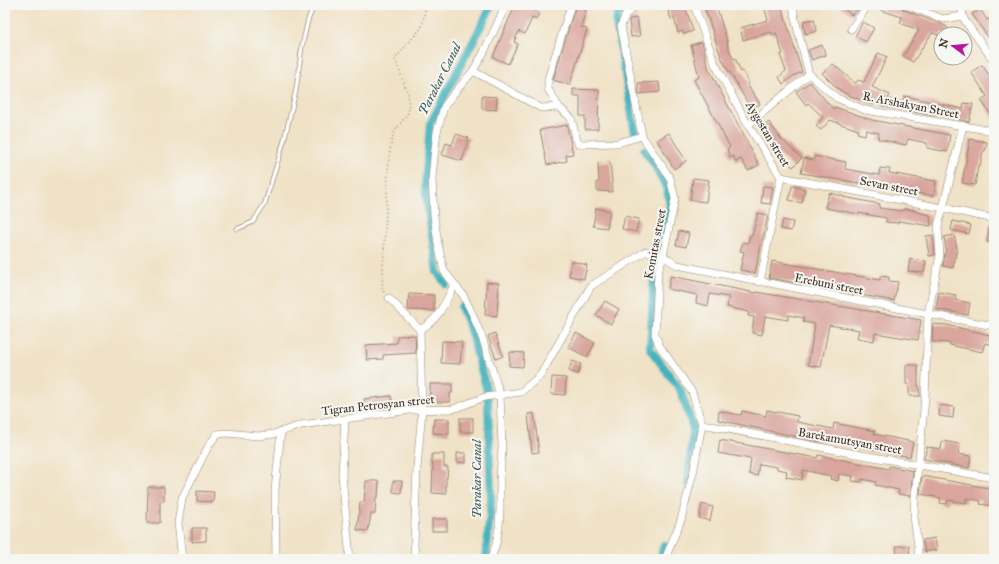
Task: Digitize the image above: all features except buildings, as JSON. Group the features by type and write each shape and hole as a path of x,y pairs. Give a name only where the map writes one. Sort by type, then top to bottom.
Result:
{"street":[{"path":"491,559 496,544 500,509 502,447 500,395 483,340 472,312 463,295 444,271 434,216 432,179 438,132 444,107 473,71 483,54 506,5"},
{"path":"571,5 548,79 548,89 559,107 571,118 578,144 618,143 642,136"},
{"name":"Komitas street","path":"637,5 626,14 621,26 642,136 670,178 675,200 658,272 655,334 659,345 692,392 702,424 694,469 681,520 665,559"},
{"name":"Aygestan street","path":"694,5 715,64 748,124 780,177 760,282"},
{"path":"748,124 809,74 795,19 793,5"},
{"path":"851,30 868,5"},
{"path":"906,5 943,20 963,16"},
{"path":"961,5 963,16 993,58"},
{"path":"473,71 541,108 559,107"},
{"name":"R. Arshakyan Street","path":"809,74 837,98 866,110 994,131"},
{"path":"918,559 918,546 914,517 925,399 928,314 940,255 938,226 963,126"},
{"name":"Sevan street","path":"780,177 994,219"},
{"name":"Tigran Petrosyan street","path":"182,559 178,523 182,498 206,451 217,434 227,433 258,436 274,434 301,425 410,410 453,409 484,397 520,392 540,376 591,286 646,251 663,256"},
{"name":"Erebuni street","path":"663,256 677,265 994,326"},
{"path":"420,330 429,324 438,314 444,306 454,285"},
{"path":"389,298 420,330 422,410 414,545 415,559"},
{"path":"345,419 342,475 350,559"},
{"name":"Barekamutsyan street","path":"702,424 856,454 994,478"},
{"path":"276,559 276,490 281,432"}],"lane":[{"path":"236,229 253,222 264,203 284,141 296,90 302,46 308,20 314,5"}],"path":[{"path":"389,298 382,289 389,155 394,132 409,112 408,94 395,59 422,27 426,5"}],"waterway":[{"name":"Parakar Canal","path":"446,284 437,272 425,187 430,124 492,5"},
{"path":"631,5 618,14 616,22 635,133"},
{"path":"644,150 654,164 667,189 670,206 658,248"},
{"path":"655,260 650,349 680,389 693,428 688,483"},
{"name":"Parakar Canal","path":"461,307 470,329 487,391"},
{"name":"Parakar Canal","path":"486,559 491,500 488,399"},
{"path":"660,559 664,545"}]}
